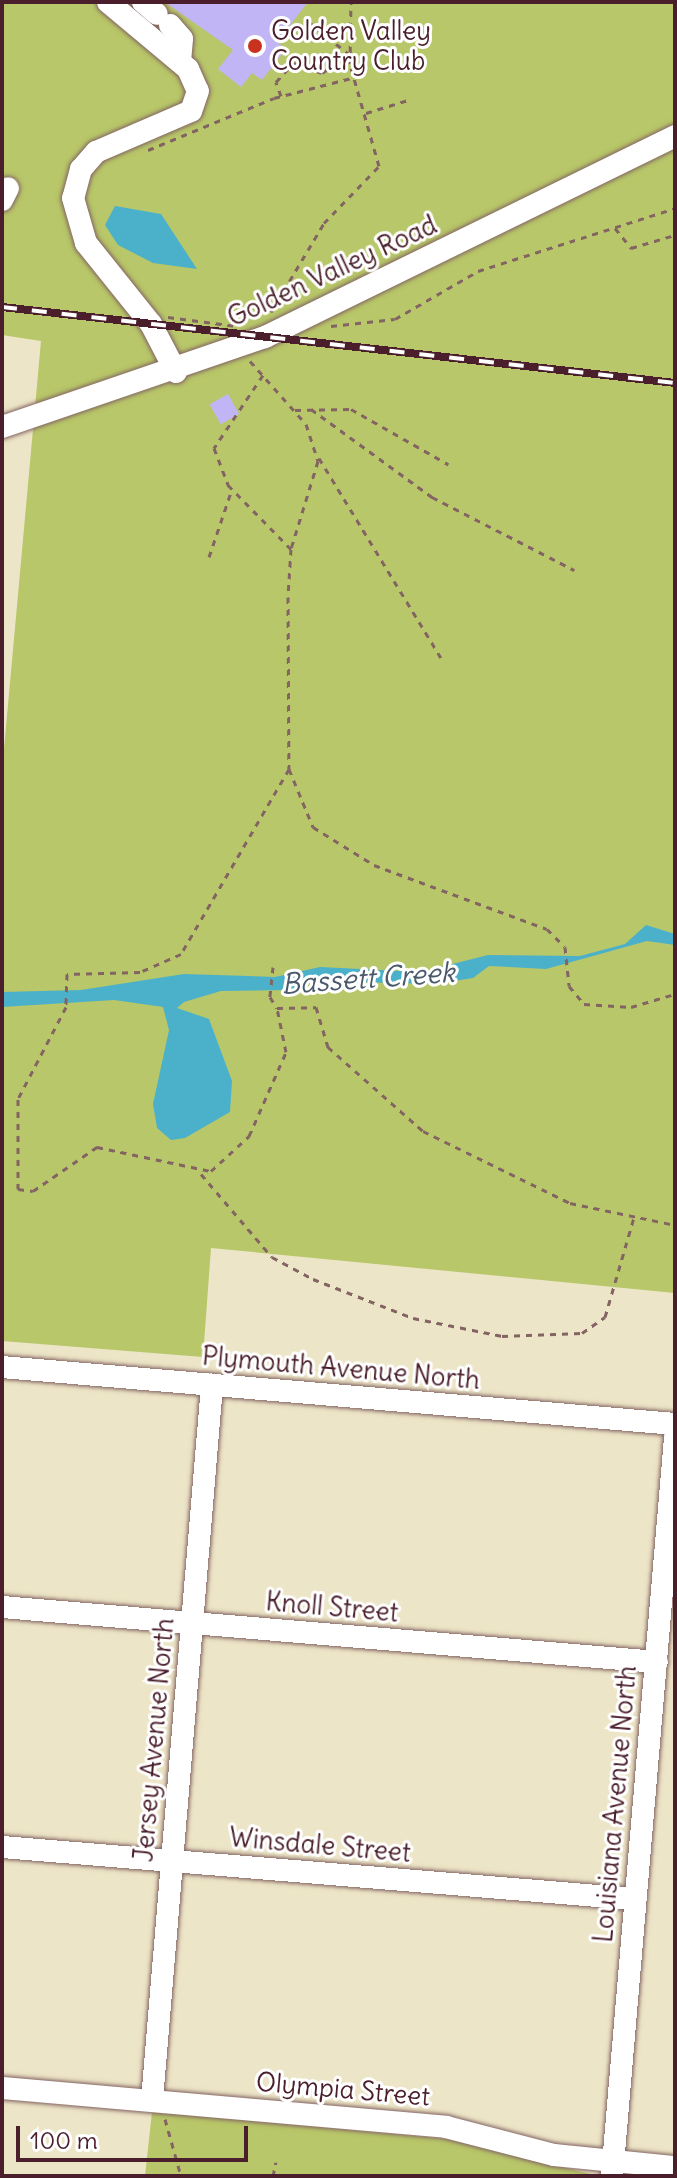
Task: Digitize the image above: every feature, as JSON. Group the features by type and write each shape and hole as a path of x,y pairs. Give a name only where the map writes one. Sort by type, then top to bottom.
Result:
{"street":[{"path":"108,2 148,12 182,39 180,62"},
{"path":"148,12 180,62 196,78 197,103 96,152 81,169 73,198 86,243 143,313 176,372"},
{"name":"Golden Valley Road","path":"2,427 176,372 320,309 675,136"},
{"name":"Plymouth Avenue North","path":"2,1367 675,1424"},
{"name":"Jersey Avenue North","path":"161,2101 172,1861 212,1385"},
{"name":"Louisiana Avenue North","path":"612,2168 675,1438"},
{"name":"Knoll Street","path":"2,1607 657,1662"},
{"name":"Winsdale Street","path":"2,1847 634,1899"},
{"name":"Olympia Street","path":"2,2088 446,2127 612,2168 675,2167"}],"path":[{"path":"262,317 324,223 376,175 379,153 350,55 351,2"},
{"path":"305,19 350,55"},
{"path":"322,73 350,55"},
{"path":"281,96 276,82 293,63 322,73"},
{"path":"322,73 324,85"},
{"path":"136,134 144,148 156,150 281,96 355,77"},
{"path":"366,113 408,100"},
{"path":"320,309 331,327 374,325 478,271 675,208"},
{"path":"615,228 631,248 675,235"},
{"path":"143,313 243,327"},
{"path":"250,361 295,410 317,454 441,658"},
{"path":"263,375 244,412 216,439 232,489 291,549"},
{"path":"311,409 432,497 574,570"},
{"path":"295,410 351,409 448,464"},
{"path":"317,454 316,479 291,549 289,769 313,827 329,841 547,929 565,947 575,997 595,1008 675,994"},
{"path":"209,557 232,489"},
{"path":"289,769 181,954 140,972 67,974 66,1007 18,1099 18,1189 33,1191 97,1147 199,1172 272,1257 313,1279 413,1318 502,1336 582,1333 605,1317 634,1217"},
{"path":"199,1172 229,1158 258,1120 286,1052 277,1008 270,997 271,969"},
{"path":"277,1008 316,1007 328,1047 423,1131 570,1203 675,1225"},
{"path":"161,2101 165,2127 181,2176"},
{"path":"273,2176 276,2162"}],"green space":[{"name":"Golden Valley Country Club","path":"2,2 675,2 675,1293 211,1248 203,1357 2,1341 2,771 41,341 2,335"},
{"path":"152,2112 448,2139 599,2176 145,2176"}],"water":[{"path":"115,206 161,214 197,269 153,263 118,245 105,225"},
{"name":"Bassett Creek","path":"646,925 675,934 675,945 647,941 546,969 489,966 473,978 435,984 314,981 295,990 221,991 184,1002 177,1008 209,1019 232,1081 230,1112 185,1138 171,1140 157,1128 153,1104 169,1030 163,1007 114,1000 2,1007 2,992 81,990 184,974 275,977 320,967 421,972 488,955 580,956 625,944"}],"building":[{"name":"Golden Valley Country Club","path":"308,2 277,42 286,49 262,80 252,73 241,87 218,69 233,50 166,3"},
{"path":"228,394 239,414 221,424 210,404"}],"railway":[{"path":"2,307 675,383"}],"place":[{"name":"Golden Valley Country Club","path":"255,46"}]}
